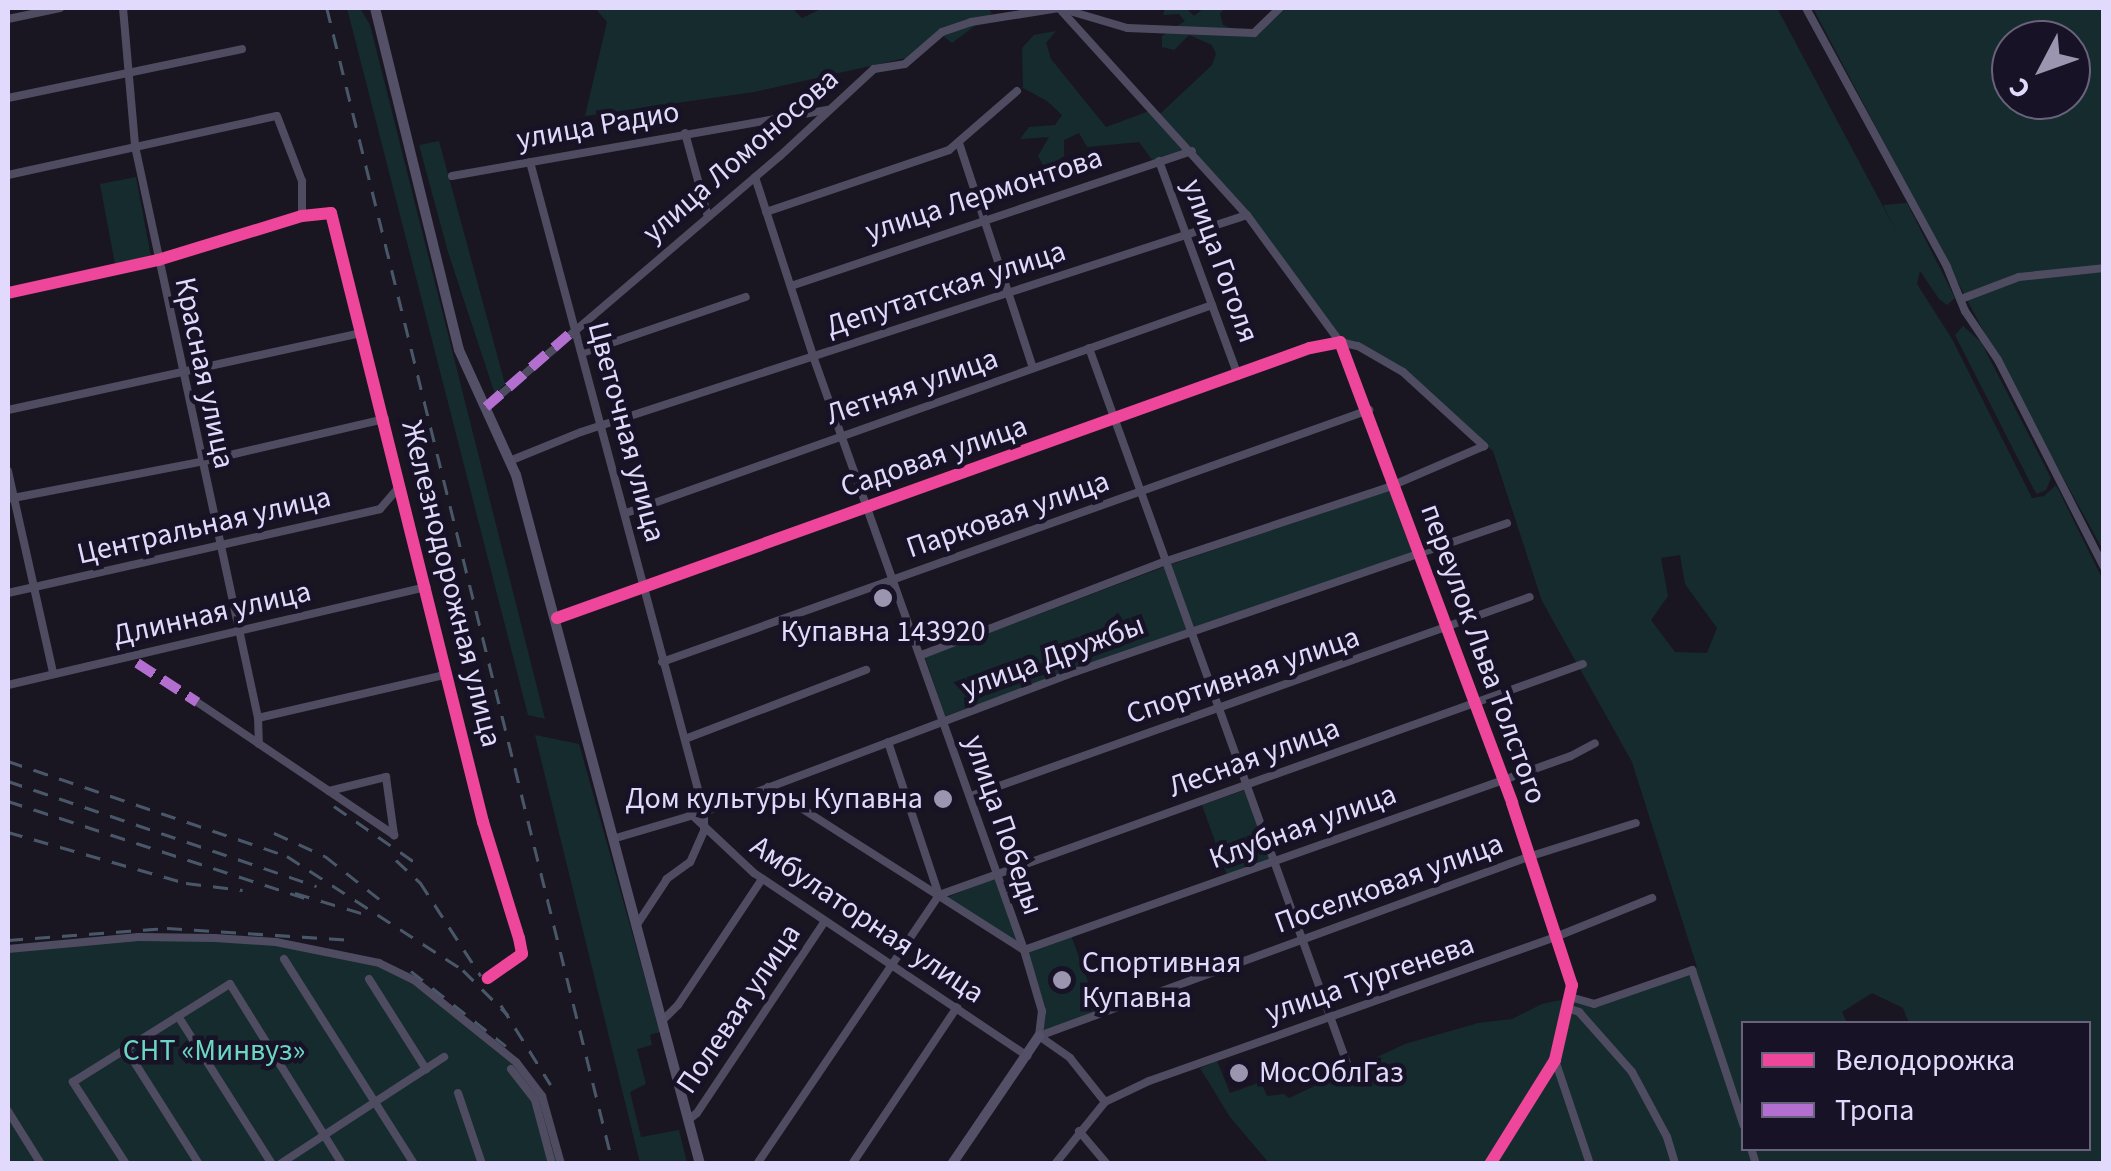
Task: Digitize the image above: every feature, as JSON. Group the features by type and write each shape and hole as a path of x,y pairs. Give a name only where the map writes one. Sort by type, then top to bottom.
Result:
{"main road":[{"path":"375,8 411,168 459,350 512,460 700,1164"},
{"path":"952,1164 1039,1036"}],"street":[{"path":"8,20 60,8"},
{"name":"Красная улица","path":"123,8 135,146 180,374 258,718 260,744"},
{"path":"1059,8 1127,28 1254,33 1280,8"},
{"path":"921,655 1166,561 1395,484 1484,446 1403,372 1358,346 1340,342 1247,215 1059,8"},
{"name":"улица Ломоносова","path":"486,408 754,178 874,69 905,64 942,32 971,22 1059,8"},
{"path":"1806,8 1961,299 1998,360 2104,567"},
{"path":"8,98 242,48"},
{"path":"766,212 937,156 960,143 1016,91"},
{"name":"улица Радио","path":"452,176 830,110"},
{"path":"8,174 277,116 302,181 302,216 158,260 8,294"},
{"path":"684,133 708,217"},
{"path":"960,143 1034,368"},
{"name":"улица Лермонтова","path":"791,286 1192,151"},
{"name":"улица Гоголя","path":"1159,161 1238,376"},
{"name":"Цветочная улица","path":"530,162 704,812 704,831"},
{"name":"улица Победы","path":"754,178 866,508 1024,950 1042,1012 1039,1036"},
{"name":"Железнодорожная улица","path":"302,216 331,213 484,822 522,954 488,978"},
{"name":"Депутатская улица","path":"512,460 603,425 1247,215"},
{"path":"1961,299 2019,277 2104,268"},
{"path":"582,353 746,297"},
{"name":"Летняя улица","path":"626,513 1212,304"},
{"path":"8,410 362,333"},
{"name":"Садовая улица","path":"557,618 1328,342 1340,342"},
{"name":"переулок Льва Толстого","path":"1340,342 1369,410 1502,780 1572,985 1570,998"},
{"path":"1089,348 1349,1068"},
{"name":"Парковая улица","path":"662,662 1369,410"},
{"path":"11,498 200,462 385,419"},
{"path":"8,470 11,498 36,588 53,672"},
{"name":"Центральная улица","path":"8,594 380,509 399,486"},
{"name":"улица Дружбы","path":"616,838 690,813 704,812 942,720 1507,523"},
{"name":"Длинная улица","path":"8,685 37,680 53,672 135,659 427,587"},
{"name":"Спортивная улица","path":"970,796 1530,597"},
{"name":"Лесная улица","path":"939,896 1583,664"},
{"path":"685,739 866,670"},
{"path":"258,718 448,674"},
{"path":"197,702 394,835 386,777 329,791"},
{"path":"888,742 939,896"},
{"name":"Клубная улица","path":"1024,950 1571,756 1595,742"},
{"path":"768,786 1024,950"},
{"name":"Амбулаторная улица","path":"690,813 704,831 762,879 1027,1056"},
{"name":"Поселковая улица","path":"1039,1036 1528,857 1636,823"},
{"path":"638,923 666,878 690,862 704,831"},
{"path":"664,1019 678,1005 762,879"},
{"path":"757,1164 939,896"},
{"name":"улица Тургенева","path":"1104,1102 1149,1081 1553,938 1652,898"},
{"name":"Полевая улица","path":"688,1120 697,1113 825,921"},
{"path":"8,949 138,937 215,938 276,942 379,963 414,980 516,1062 542,1096 560,1164"},
{"path":"284,959 414,1164"},
{"path":"1490,1164 1555,1060 1570,998 1594,1004 1692,970 1741,1117"},
{"path":"368,979 426,1069"},
{"path":"126,1164 73,1082 230,984 342,1164"},
{"path":"852,1164 957,1007"},
{"path":"1568,1008 1579,1012 1632,1072 1667,1137 1676,1164"},
{"path":"178,1016 272,1164"},
{"path":"1039,1036 1070,1058 1104,1102 1054,1164"},
{"path":"126,1049 199,1164"},
{"path":"280,1164 444,1058"},
{"path":"1555,1060 1590,1164"},
{"path":"510,1069 535,1100 552,1164"},
{"path":"458,1093 482,1164"},
{"path":"8,1111 41,1164"},
{"path":"1079,1131 1106,1164"}],"green space":[{"path":"347,8 360,8 370,25 545,719 528,715"},
{"path":"595,8 792,8 802,18 823,8 988,8 992,13 952,43 943,36 919,55 754,92 585,116 607,22"},
{"path":"1165,8 1186,8 1194,16 1204,8 1225,8 1220,14 1223,25 1251,36 1282,8 1777,8 1896,231 1883,205 1907,203 1955,298 1947,305 1939,299 1920,271 1917,284 1952,339 2032,498 2044,496 2056,485 2103,580 2103,1163 1269,1163 1230,1117 1200,1068 1217,1061 1230,1093 1261,1082 1267,1096 1284,1094 1289,1098 1405,1044 1478,1023 1512,1019 1542,1004 1570,998 1594,1004 1697,967 1632,762 1542,601 1493,451 1402,375 1359,349 1339,343 1300,285 1193,155 1155,164 1139,142 1087,147 1079,133 1064,140 1064,156 1045,169 1038,156 1049,137 1020,139 1029,127 1055,125 1062,115 1023,88 1022,48 1034,35 1056,31 1046,43 1051,59 1106,127 1152,110 1161,113 1212,65 1216,54 1212,45 1189,35 1174,50 1162,47 1162,36 1185,21 1179,14 1163,15","holes":["1680,555 1685,584 1717,628 1707,653 1675,652 1651,620 1668,596 1661,558"]},
{"path":"1813,8 2103,8 2103,550 2010,381"},
{"path":"439,141 505,384 495,394 448,252 419,145"},
{"path":"136,177 151,257 115,264 100,184"},
{"path":"1963,326 1981,342 2051,478 2046,490 2037,494 2033,488 1955,335"},
{"path":"1394,489 1415,551 945,716 925,657 1172,564"},
{"path":"535,735 579,744 660,1032 650,1035 652,1045 637,1049 646,1084 630,1092 641,1137 679,1130 687,1163 640,1163"},
{"path":"1245,790 1270,859 1227,875 1202,805"},
{"path":"997,880 1018,944 946,898"},
{"name":"Спортивная Купавна","path":"1071,935 1099,1012 1043,1032 1046,1009 1026,951"},
{"name":"СНТ «Минвуз»","path":"138,937 276,942 379,963 414,980 516,1062 542,1096 561,1164 8,1164 8,949"}],"railway":[{"path":"327,8 613,1164"},
{"path":"8,761 287,856 463,970 508,1015"},
{"path":"8,781 317,886"},
{"path":"8,801 308,899"},
{"path":"334,806 416,863"},
{"path":"8,832 186,883 243,890"},
{"path":"274,833 325,856 388,906"},
{"path":"396,860 420,882 481,976"},
{"path":"295,893 371,916"},
{"path":"8,940 167,928 354,940"},
{"path":"411,971 506,1046"},
{"path":"501,1005 551,1085"}],"marked path":[{"path":"486,407 575,329"},
{"path":"137,663 197,702"}],"cycle path":[{"path":"8,293 158,260 302,216 331,213 483,822 519,938 522,954 488,978"},
{"path":"557,618 1310,348 1340,342 1512,803 1572,985 1555,1060 1490,1164"}],"place":[{"name":"Купавна 143920","path":"883,598"},
{"name":"Дом культуры Купавна","path":"943,799"},
{"name":"Спортивная Купавна","path":"1062,980"},
{"name":"МосОблГаз","path":"1239,1073"}]}
